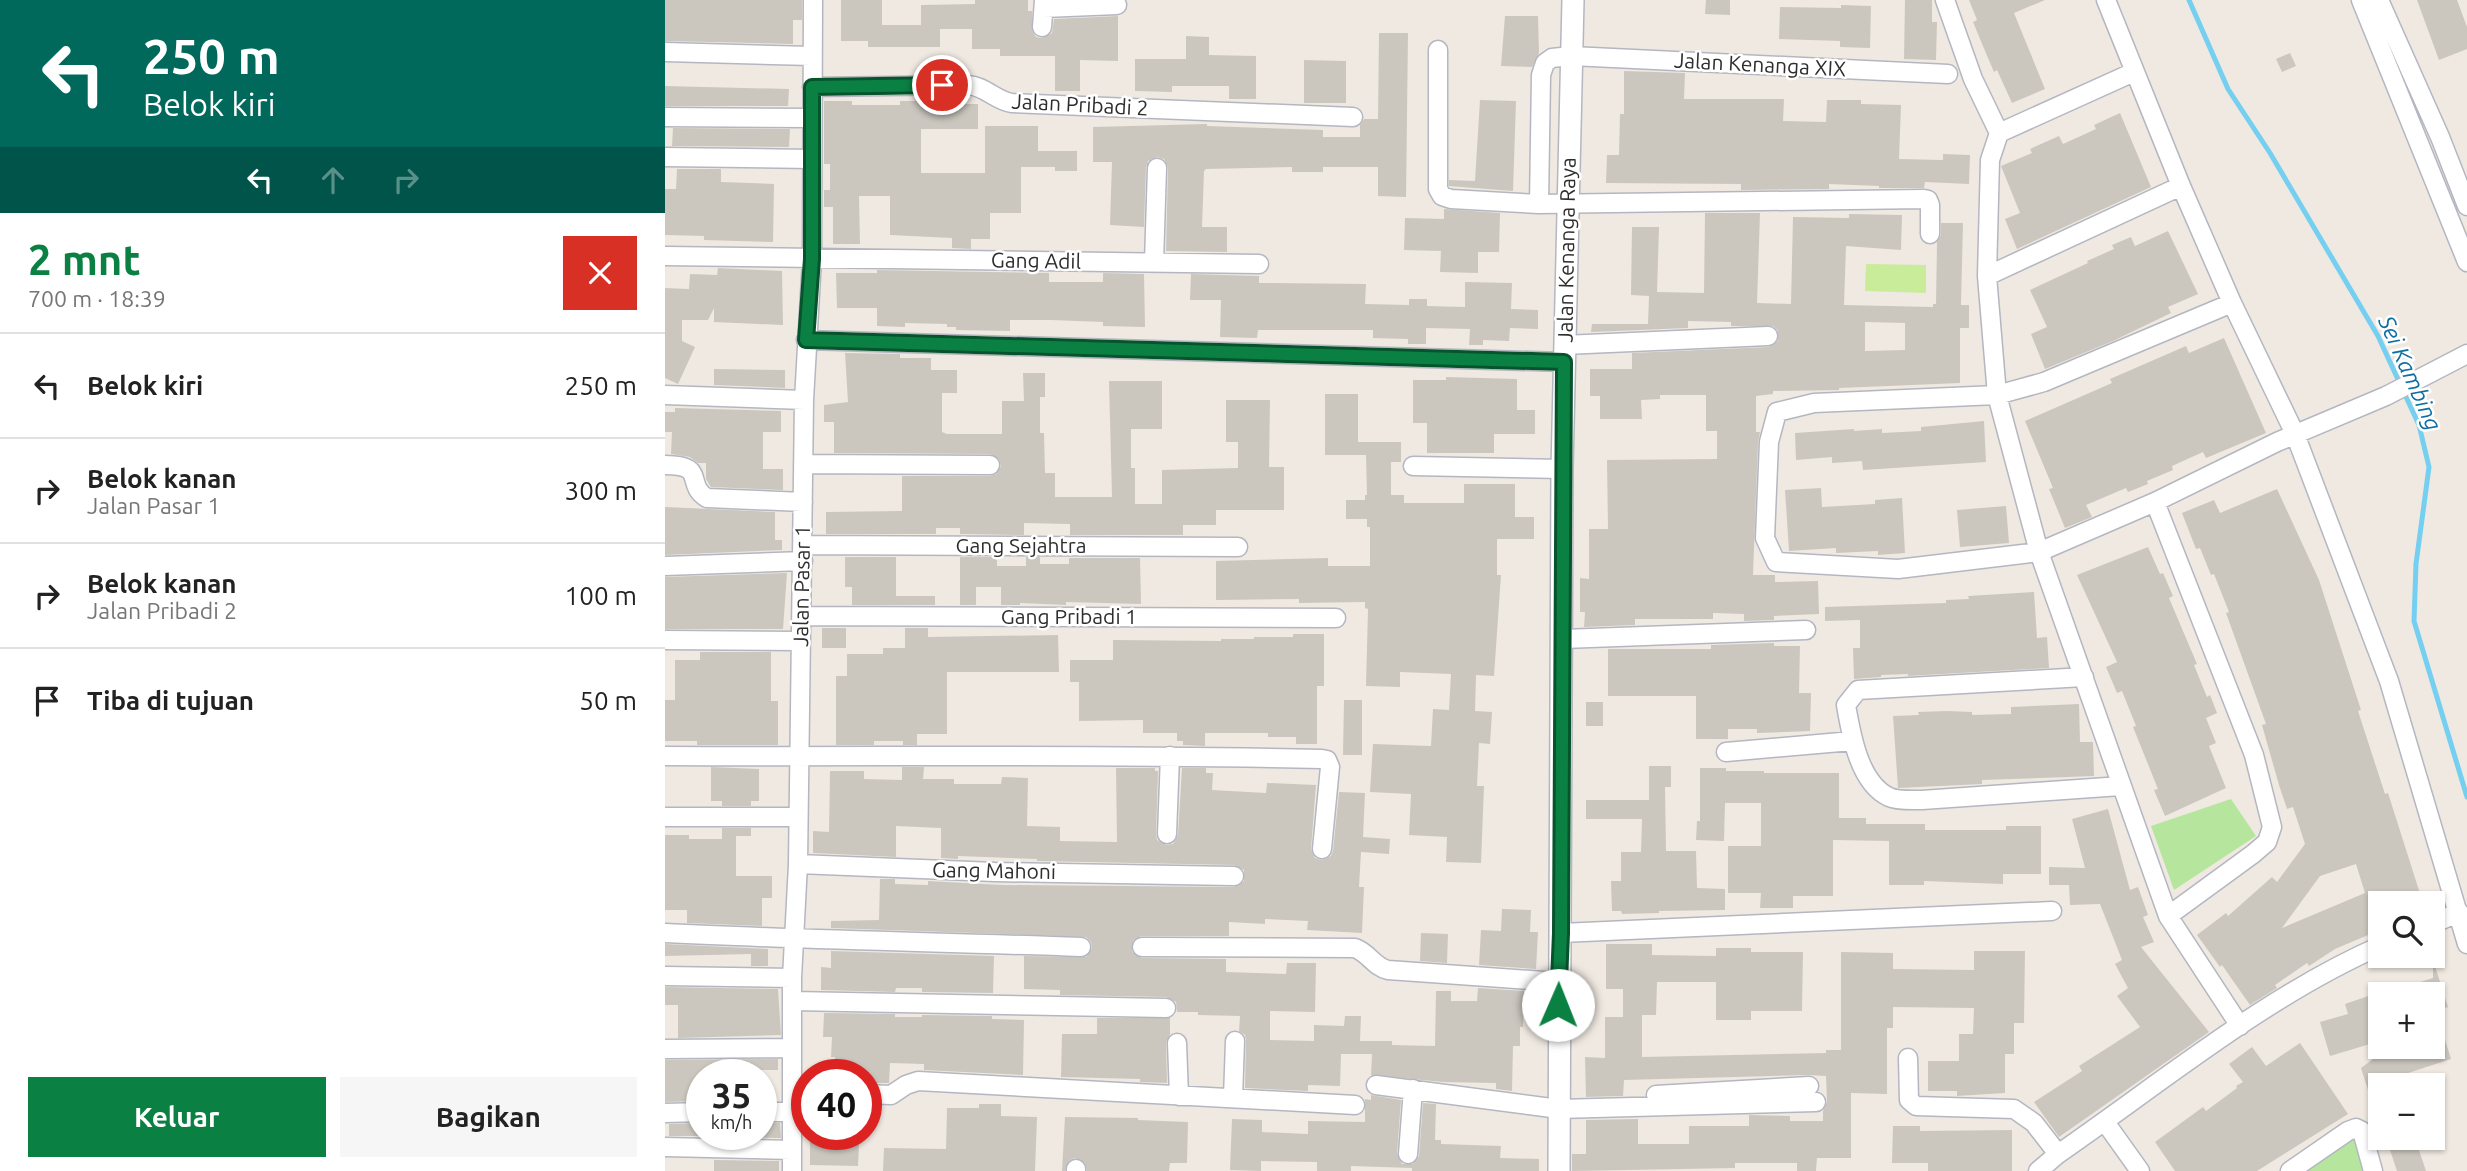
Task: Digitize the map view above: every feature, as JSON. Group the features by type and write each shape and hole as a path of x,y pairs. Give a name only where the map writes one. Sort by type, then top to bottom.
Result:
{"street":[{"name":"Jalan Pasar 1","path":"794,1059 792,978 798,864 804,400 812,259 813,0"},
{"name":"Jalan Kenanga Raya","path":"1559,1171 1562,468 1573,0"},
{"path":"1945,0 1973,79 1999,133 1990,160 1987,275 1997,395 2039,552 2168,916 2240,1026"},
{"path":"2106,0 2181,186 2232,303 2295,434 2389,681 2467,944"},
{"path":"2361,0 2467,262"},
{"path":"2379,0 2467,206"},
{"path":"1042,27 1044,4 1117,5"},
{"path":"1438,50 1438,189 1443,196 1451,199 1539,204 1924,199 1930,205 1930,233"},
{"path":"665,52 812,56"},
{"path":"1539,204 1541,75 1545,63 1552,58 1571,56"},
{"name":"Jalan Kenanga XIX","path":"1571,56 1948,75"},
{"path":"1999,133 2134,72"},
{"name":"Jalan Pribadi 2","path":"812,87 968,85 981,88 1012,103 1353,117"},
{"path":"665,117 812,118"},
{"path":"2421,144 2439,137"},
{"path":"665,157 811,159"},
{"path":"1154,262 1157,168"},
{"path":"1987,275 2181,186"},
{"name":"Gang Adil","path":"665,256 1259,264"},
{"path":"2232,303 2044,382 1997,395 1814,404 1777,412 1769,442 1765,538 1776,562 1898,569 2039,552 2155,502 2295,434 2386,396 2467,354"},
{"path":"806,340 1564,354 1768,336"},
{"path":"665,395 804,400"},
{"path":"803,464 991,465"},
{"path":"665,465 685,466 690,470 703,496 707,498 803,502"},
{"path":"1413,466 1562,468"},
{"path":"2155,502 2254,755 2272,827 2267,842 2253,854 2168,916"},
{"name":"Gang Sejahtra","path":"665,566 803,553 1238,547"},
{"name":"Gang Pribadi 1","path":"803,616 1335,618"},
{"path":"1563,639 1806,630"},
{"path":"665,640 801,641"},
{"path":"2084,677 1858,690 1846,705 1852,741 1873,783 1890,798 1922,800 2121,786"},
{"path":"1726,752 1852,741"},
{"path":"665,755 800,758 1170,756 1327,760 1329,767 1322,849"},
{"path":"1167,834 1170,756"},
{"path":"665,817 798,817"},
{"name":"Gang Mahoni","path":"798,864 995,872 1190,873 1234,876"},
{"path":"1561,933 2052,911"},
{"path":"2445,918 2459,912"},
{"path":"665,933 794,940 912,940 1081,947"},
{"path":"1142,947 1356,948 1381,968 1388,970 1558,982"},
{"path":"2038,1171 2058,1154 2240,1026 2368,952"},
{"path":"665,976 792,978"},
{"path":"793,1001 1166,1008"},
{"path":"1233,1098 1235,1041"},
{"path":"1177,1043 1179,1096"},
{"path":"665,1049 792,1048"},
{"path":"1908,1058 1909,1100 1916,1107 2014,1109 2034,1124 2058,1154"},
{"path":"882,1095 891,1095 906,1085 918,1082 1355,1105"},
{"path":"1376,1085 1559,1104 1813,1094"},
{"path":"1408,1154 1413,1089"},
{"path":"665,1113 686,1112"},
{"path":"777,1112 791,1112"},
{"path":"2105,1122 2140,1171"},
{"path":"2290,1171 2348,1131 2356,1129 2362,1131 2373,1171"},
{"path":"665,1147 791,1150"},
{"name":"Jalan Pasar 1","path":"792,1150 792,1171"}],"green space":[{"path":"1866,264 1926,265 1926,293 1865,291"},
{"path":"2231,799 2256,836 2174,890 2151,826"},
{"path":"2358,1131 2369,1171 2298,1171"}],"building":[{"path":"665,0 802,0 802,20 793,20 793,44 665,41"},
{"path":"841,0 882,0 882,25 921,25 921,5 975,4 975,0 1028,0 1028,11 1032,11 1032,31 1036,37 1042,38 1052,33 1054,19 1118,16 1118,61 1080,60 1080,91 1055,91 1055,56 1000,56 1000,49 972,49 972,29 940,29 940,47 868,47 868,41 841,41"},
{"path":"1706,0 1730,0 1730,15 1705,14"},
{"path":"1905,0 1932,0 1932,22 1937,22 1936,60 1904,59"},
{"path":"1969,0 2045,0 2014,13 2045,89 2012,103 1985,51 1973,22 1977,20"},
{"path":"2417,0 2457,0 2467,27 2467,49 2439,60"},
{"path":"1841,5 1871,6 1870,48 1840,47 1840,41 1779,39 1780,7 1841,8"},
{"path":"1505,16 1538,16 1539,53 1532,67 1501,66"},
{"path":"1379,33 1408,33 1406,197 1378,196 1378,167 1323,167 1323,172 1292,172 1292,167 1206,169 1202,227 1227,227 1227,252 1166,251 1168,168 1164,159 1157,157 1148,161 1146,167 1144,227 1110,225 1112,162 1093,162 1093,127 1207,124 1323,130 1323,137 1360,137 1360,125 1364,119 1378,119"},
{"path":"1186,36 1209,37 1209,55 1256,56 1256,99 1229,99 1229,86 1172,86 1172,92 1135,91 1135,59 1186,59"},
{"path":"2290,53 2296,66 2282,72 2276,59"},
{"path":"1304,60 1346,61 1346,103 1304,103"},
{"path":"1624,71 1685,73 1684,99 1784,99 1783,121 1826,122 1827,100 1861,100 1861,104 1901,105 1899,159 1943,160 1943,154 1970,155 1969,184 1925,182 1924,188 1879,188 1829,184 1829,189 1741,190 1741,184 1606,183 1607,155 1619,155 1620,114 1624,114"},
{"path":"665,86 789,89 788,106 665,106"},
{"path":"1480,100 1516,101 1513,191 1449,186 1449,180 1475,181"},
{"path":"824,101 852,101 852,105 900,105 900,101 978,104 978,129 921,129 921,173 985,173 985,126 1038,126 1038,151 1077,151 1077,171 1055,171 1055,167 1021,167 1021,213 990,213 990,239 971,239 971,249 952,248 952,238 890,235 890,196 859,196 860,244 833,244 833,207 824,207 824,190 830,190 830,164 824,164"},
{"path":"2120,113 2151,187 2017,249 2005,219 2020,213 2001,166 2032,153 2030,149 2059,136 2063,144 2096,129 2094,125"},
{"path":"673,128 790,129 789,147 672,146"},
{"path":"677,169 721,169 721,182 774,184 773,242 704,240 704,236 665,235 665,189 676,189"},
{"path":"1444,209 1500,213 1499,252 1478,252 1478,273 1440,272 1441,251 1404,250 1405,218 1444,219"},
{"path":"1705,213 1760,213 1757,303 1791,304 1793,217 1902,215 1901,250 1846,246 1844,305 1933,307 1933,304 1936,304 1937,242 1941,235 1941,223 1963,223 1961,305 1969,305 1969,328 1960,328 1960,383 1773,391 1773,394 1756,396 1756,432 1760,432 1753,575 1775,575 1775,582 1818,581 1819,614 1774,616 1774,620 1744,621 1744,614 1713,613 1713,619 1635,619 1635,625 1584,627 1585,612 1580,612 1580,578 1589,579 1589,529 1608,529 1607,460 1717,459 1717,431 1706,431 1706,395 1660,395 1660,399 1641,400 1642,419 1600,419 1600,396 1590,396 1590,369 1632,369 1632,353 1768,347 1778,341 1778,331 1773,326 1731,326 1731,322 1688,321 1688,328 1591,332 1592,324 1648,324 1649,296 1631,295 1632,227 1659,227 1657,292 1704,293","holes":["1865,322 1905,323 1905,350 1865,351"]},
{"path":"2168,231 2198,294 2168,307 2171,313 2045,369 2031,334 2047,327 2030,290 2114,249 2112,245 2131,237 2135,246"},
{"path":"718,268 782,271 783,325 714,322 714,308 708,320 682,320 682,341 695,347 678,384 665,378 665,288 689,289 690,274 717,275"},
{"path":"877,270 1049,273 1049,282 1103,282 1103,273 1144,274 1145,327 1103,326 1103,322 1051,320 1010,320 1010,331 956,330 956,327 947,327 947,324 905,323 905,327 877,326 877,308 837,308 836,273 877,273"},
{"path":"1191,274 1259,276 1259,283 1366,284 1365,304 1409,305 1409,299 1427,299 1427,306 1465,307 1465,282 1512,283 1511,309 1538,310 1538,329 1510,328 1509,341 1483,340 1483,345 1469,345 1470,329 1426,328 1426,344 1408,344 1408,339 1373,338 1373,330 1258,330 1257,338 1220,337 1221,300 1190,300"},
{"path":"2224,338 2266,433 2206,458 2203,452 2172,466 2173,470 2147,481 2148,484 2128,492 2126,488 2086,505 2092,517 2065,528 2049,489 2053,488 2025,421 2112,383 2110,379 2186,346 2189,353"},
{"path":"845,353 900,354 900,358 931,358 931,370 957,370 957,393 942,393 942,432 947,434 1002,434 1002,401 1024,401 1023,373 1045,373 1045,397 1040,397 1040,433 1044,433 1045,473 1055,473 1055,497 1112,497 1109,381 1162,381 1162,429 1131,429 1135,504 1162,504 1162,470 1238,468 1238,442 1226,442 1226,400 1270,400 1269,467 1284,467 1284,510 1216,510 1216,525 1183,525 1183,535 1070,535 1070,524 1024,523 1024,535 960,534 960,528 936,528 936,534 826,534 826,512 902,511 902,476 990,476 996,474 1001,466 999,459 990,454 834,453 834,422 824,422 824,405 848,402"},
{"path":"714,369 785,370 785,388 714,385"},
{"path":"1446,377 1517,379 1517,410 1535,410 1535,434 1494,434 1494,453 1427,453 1427,423 1413,423 1413,380 1446,380"},
{"path":"1325,394 1358,394 1358,442 1401,442 1401,462 1391,462 1391,495 1404,495 1404,503 1464,503 1464,484 1515,484 1515,517 1534,517 1534,539 1497,539 1497,575 1501,575 1494,676 1476,675 1475,711 1492,712 1490,744 1479,743 1477,786 1484,786 1481,863 1446,862 1447,837 1409,835 1411,794 1370,792 1373,744 1431,746 1433,709 1449,710 1451,674 1400,672 1400,687 1366,686 1368,609 1365,608 1365,602 1299,603 1299,599 1216,600 1216,561 1328,558 1328,566 1370,566 1370,527 1367,527 1367,519 1346,519 1346,500 1365,500 1367,495 1366,455 1325,455"},
{"path":"675,408 781,411 781,432 763,432 763,469 783,469 783,490 711,487 706,479 706,463 671,454 672,432 665,432 665,412 675,412"},
{"path":"1984,421 1986,462 1863,470 1862,461 1832,463 1832,457 1796,460 1795,433 1854,429 1882,429 1882,433 1921,431 1921,427"},
{"path":"1821,488 1822,507 1875,504 1875,500 1902,498 1905,553 1836,553 1836,548 1789,551 1785,490"},
{"path":"2277,489 2319,580 2361,710 2358,711 2419,891 2368,891 2368,935 2335,949 2309,966 2307,963 2275,985 2277,988 2250,1005 2197,935 2226,913 2228,916 2272,877 2277,882 2305,844 2293,807 2287,809 2279,785 2262,725 2266,724 2226,613 2229,612 2214,574 2211,575 2200,548 2196,549 2182,513 2214,500 2220,513","holes":["2356,864 2365,893 2282,928 2320,876"]},
{"path":"2006,506 2009,543 1960,547 1957,510"},
{"path":"665,507 775,512 775,540 782,540 782,550 665,555"},
{"path":"2148,547 2173,596 2169,598 2197,664 2194,665 2207,697 2210,695 2217,713 2206,718 2216,743 2209,746 2226,788 2165,816 2154,790 2158,789 2133,727 2136,726 2122,691 2117,693 2106,667 2117,662 2077,575"},
{"path":"845,557 896,557 896,596 935,596 935,605 852,605 852,587 845,587"},
{"path":"960,557 997,557 997,566 1026,566 1026,557 1040,557 1040,564 1069,564 1069,558 1140,558 1141,604 1066,602 1066,605 1001,605 1001,587 976,587 976,605 960,605"},
{"path":"787,573 783,629 665,629 665,577"},
{"path":"2034,592 2037,638 2047,637 2049,668 1908,676 1881,675 1854,679 1853,648 1860,648 1860,620 1825,621 1825,607 1946,603 1946,600 1969,599 1968,596"},
{"path":"822,628 846,628 846,648 822,648"},
{"path":"905,628 928,628 928,637 1058,635 1059,672 947,672 947,734 917,734 917,745 903,745 903,741 874,741 874,745 836,745 836,676 847,676 847,654 883,654 883,648 905,648"},
{"path":"1293,634 1324,634 1324,686 1317,686 1317,744 1296,744 1296,737 1268,737 1268,733 1205,733 1205,746 1183,745 1183,741 1177,741 1177,733 1143,733 1143,720 1079,721 1079,682 1070,682 1070,660 1113,660 1113,640 1221,641 1254,637 1293,637"},
{"path":"1774,643 1774,646 1800,646 1799,693 1811,693 1810,731 1757,733 1757,729 1728,729 1728,739 1696,739 1696,696 1608,696 1608,649 1711,649 1711,645"},
{"path":"700,652 771,652 771,701 778,701 778,745 697,745 697,741 665,741 665,700 675,700 675,660 700,660"},
{"path":"1344,700 1362,700 1362,755 1343,755"},
{"path":"1586,702 1603,702 1603,726 1586,726"},
{"path":"2079,704 2080,742 2093,742 2094,776 1982,780 1982,784 1898,788 1893,716 1947,711 1972,712 1972,715 2011,714 2011,707"},
{"path":"1649,766 1671,766 1671,787 1665,787 1666,851 1696,851 1697,888 1725,889 1725,910 1622,914 1621,911 1612,911 1611,881 1621,881 1621,852 1641,852 1642,819 1586,819 1586,800 1649,800"},
{"path":"711,767 759,769 759,801 751,801 751,806 722,806 722,801 711,801"},
{"path":"902,767 924,767 923,779 954,779 954,784 1001,784 1002,777 1028,778 1027,826 1060,827 1060,841 1117,842 1116,768 1155,768 1155,771 1158,771 1156,834 1157,840 1166,845 1173,844 1178,835 1182,768 1206,768 1206,773 1213,773 1212,790 1266,793 1267,783 1316,785 1311,849 1315,858 1322,860 1331,856 1333,851 1339,792 1365,793 1363,837 1390,839 1389,854 1361,852 1359,887 1364,887 1362,933 1307,930 1308,921 1265,919 1265,924 1229,922 1229,936 1141,936 1133,941 1132,952 1142,958 1226,959 1226,972 1286,974 1287,963 1316,963 1315,1012 1270,1011 1270,1040 1314,1041 1314,1025 1344,1026 1345,1016 1361,1016 1360,1041 1392,1041 1392,1045 1435,1046 1436,991 1451,991 1451,1001 1477,1001 1478,988 1524,991 1520,1046 1513,1046 1512,1091 1496,1089 1496,1083 1443,1082 1371,1075 1372,1054 1341,1054 1340,1086 1308,1085 1308,1091 1245,1088 1246,1041 1245,1035 1239,1031 1240,1016 1177,1012 1176,1002 1166,997 1060,995 1060,990 1024,989 1024,956 1086,957 1092,948 1086,937 831,928 831,921 879,920 880,879 895,879 895,884 928,885 928,881 1002,885 1234,887 1244,881 1244,870 1234,865 1037,861 958,856 958,859 941,858 941,828 896,826 896,857 813,853 813,831 829,832 830,771 864,771 864,779 902,780"},
{"path":"1700,768 1764,773 1839,773 1839,818 1866,818 1866,824 1925,824 1925,830 2006,830 2006,826 2041,826 2041,874 2003,874 2003,884 1924,881 1924,885 1889,885 1889,841 1833,840 1833,896 1793,896 1793,908 1760,908 1761,893 1728,893 1728,846 1761,846 1761,803 1725,803 1724,841 1696,840 1697,821 1700,821"},
{"path":"2108,809 2130,890 2138,887 2148,915 2143,917 2154,942 2141,947 2209,1032 2059,1137 2034,1102 2082,1071 2079,1066 2140,1027 2117,996 2128,988 2115,964 2122,960 2100,904 2070,905 2069,885 2049,885 2049,867 2085,868 2072,819"},
{"path":"722,828 751,828 751,836 736,836 736,876 772,876 772,898 762,898 762,926 687,923 687,910 665,910 665,835 689,835 689,839 722,839"},
{"path":"1502,909 1531,910 1530,932 1538,932 1536,969 1479,965 1481,930 1501,931"},
{"path":"1421,933 1448,934 1447,963 1420,961"},
{"path":"665,944 768,949 768,966 751,966 751,954 665,956"},
{"path":"1606,944 1652,944 1652,955 1716,956 1716,948 1751,948 1751,952 1803,952 1802,1011 1751,1011 1751,1020 1716,1020 1716,982 1657,982 1656,1015 1642,1015 1642,1057 1826,1053 1826,1050 1841,1050 1841,952 1893,953 1893,969 1974,970 1974,951 2025,951 2024,1023 2014,1023 2014,1054 2005,1054 2005,1093 1957,1096 1957,1091 1928,1091 1928,1061 1959,1061 1959,1034 1973,1034 1974,1008 1893,1007 1893,1028 1887,1028 1887,1094 1851,1093 1851,1158 1817,1158 1816,1171 1797,1171 1797,1163 1735,1163 1735,1168 1572,1171 1572,1154 1586,1154 1586,1120 1638,1119 1638,1144 1689,1144 1689,1126 1749,1126 1749,1115 1790,1116 1790,1121 1823,1121 1827,1102 1826,1076 1808,1075 1624,1080 1623,1096 1586,1097 1585,1057 1605,1058 1605,1017 1623,1017 1623,989 1606,989"},
{"path":"831,951 994,956 993,993 922,992 922,988 896,988 895,992 821,990 821,967 831,968"},
{"path":"2433,968 2436,968 2440,982 2420,982 2433,978"},
{"path":"665,987 778,989 781,1035 678,1038 678,1005 665,1005"},
{"path":"2368,996 2368,1045 2330,1056 2320,1022 2348,1014 2345,1004"},
{"path":"824,1013 895,1014 895,1017 992,1016 992,1019 1024,1020 1023,1075 924,1070 924,1064 890,1063 889,1083 882,1083 882,1059 835,1059 831,1057 832,1037 823,1037"},
{"path":"1097,1018 1170,1018 1170,1034 1166,1043 1167,1083 1140,1082 1140,1079 1061,1077 1062,1034 1097,1034"},
{"path":"2445,1040 2451,1059 2408,1073 2368,1073 2368,1090 2361,1068 2373,1059 2445,1059"},
{"path":"2300,1043 2348,1114 2257,1171 2175,1171 2155,1142 2203,1107 2206,1111 2243,1082 2229,1064 2252,1047 2266,1066"},
{"path":"665,1060 686,1060 686,1101 665,1102"},
{"path":"1371,1095 1401,1100 1397,1153 1402,1164 1413,1164 1419,1156 1423,1103 1436,1104 1435,1140 1441,1140 1441,1144 1501,1146 1500,1158 1539,1159 1539,1171 1412,1171 1412,1168 1351,1166 1351,1171 1317,1171 1317,1162 1261,1161 1261,1171 1230,1170 1232,1119 1262,1120 1262,1132 1308,1134 1308,1121 1365,1122 1365,1099 1371,1100"},
{"path":"979,1104 1001,1104 1001,1116 1037,1117 1035,1171 883,1171 884,1148 946,1149 947,1108 979,1108"},
{"path":"1065,1117 1188,1122 1187,1163 1170,1163 1169,1171 1087,1171 1085,1163 1075,1158 1070,1160 1065,1171 1062,1171"},
{"path":"686,1123 686,1136 669,1136 669,1124"},
{"path":"777,1123 780,1123 781,1138 777,1138"},
{"path":"1893,1126 1920,1126 1920,1131 2012,1130 2012,1171 1928,1171 1928,1163 1892,1163"},
{"path":"810,1150 859,1150 858,1166 810,1165"},
{"path":"2390,1150 2419,1150 2426,1171 2397,1171"},
{"path":"714,1160 779,1161 779,1171 714,1171"}],"waterway":[{"name":"Sei Kambing","path":"2189,0 2228,89 2270,153 2378,336 2419,425 2429,467 2416,564 2414,621 2467,797"}],"route":[{"path":"942,85 812,87 812,259 806,340 1564,362 1561,933 1558,1005"}]}
